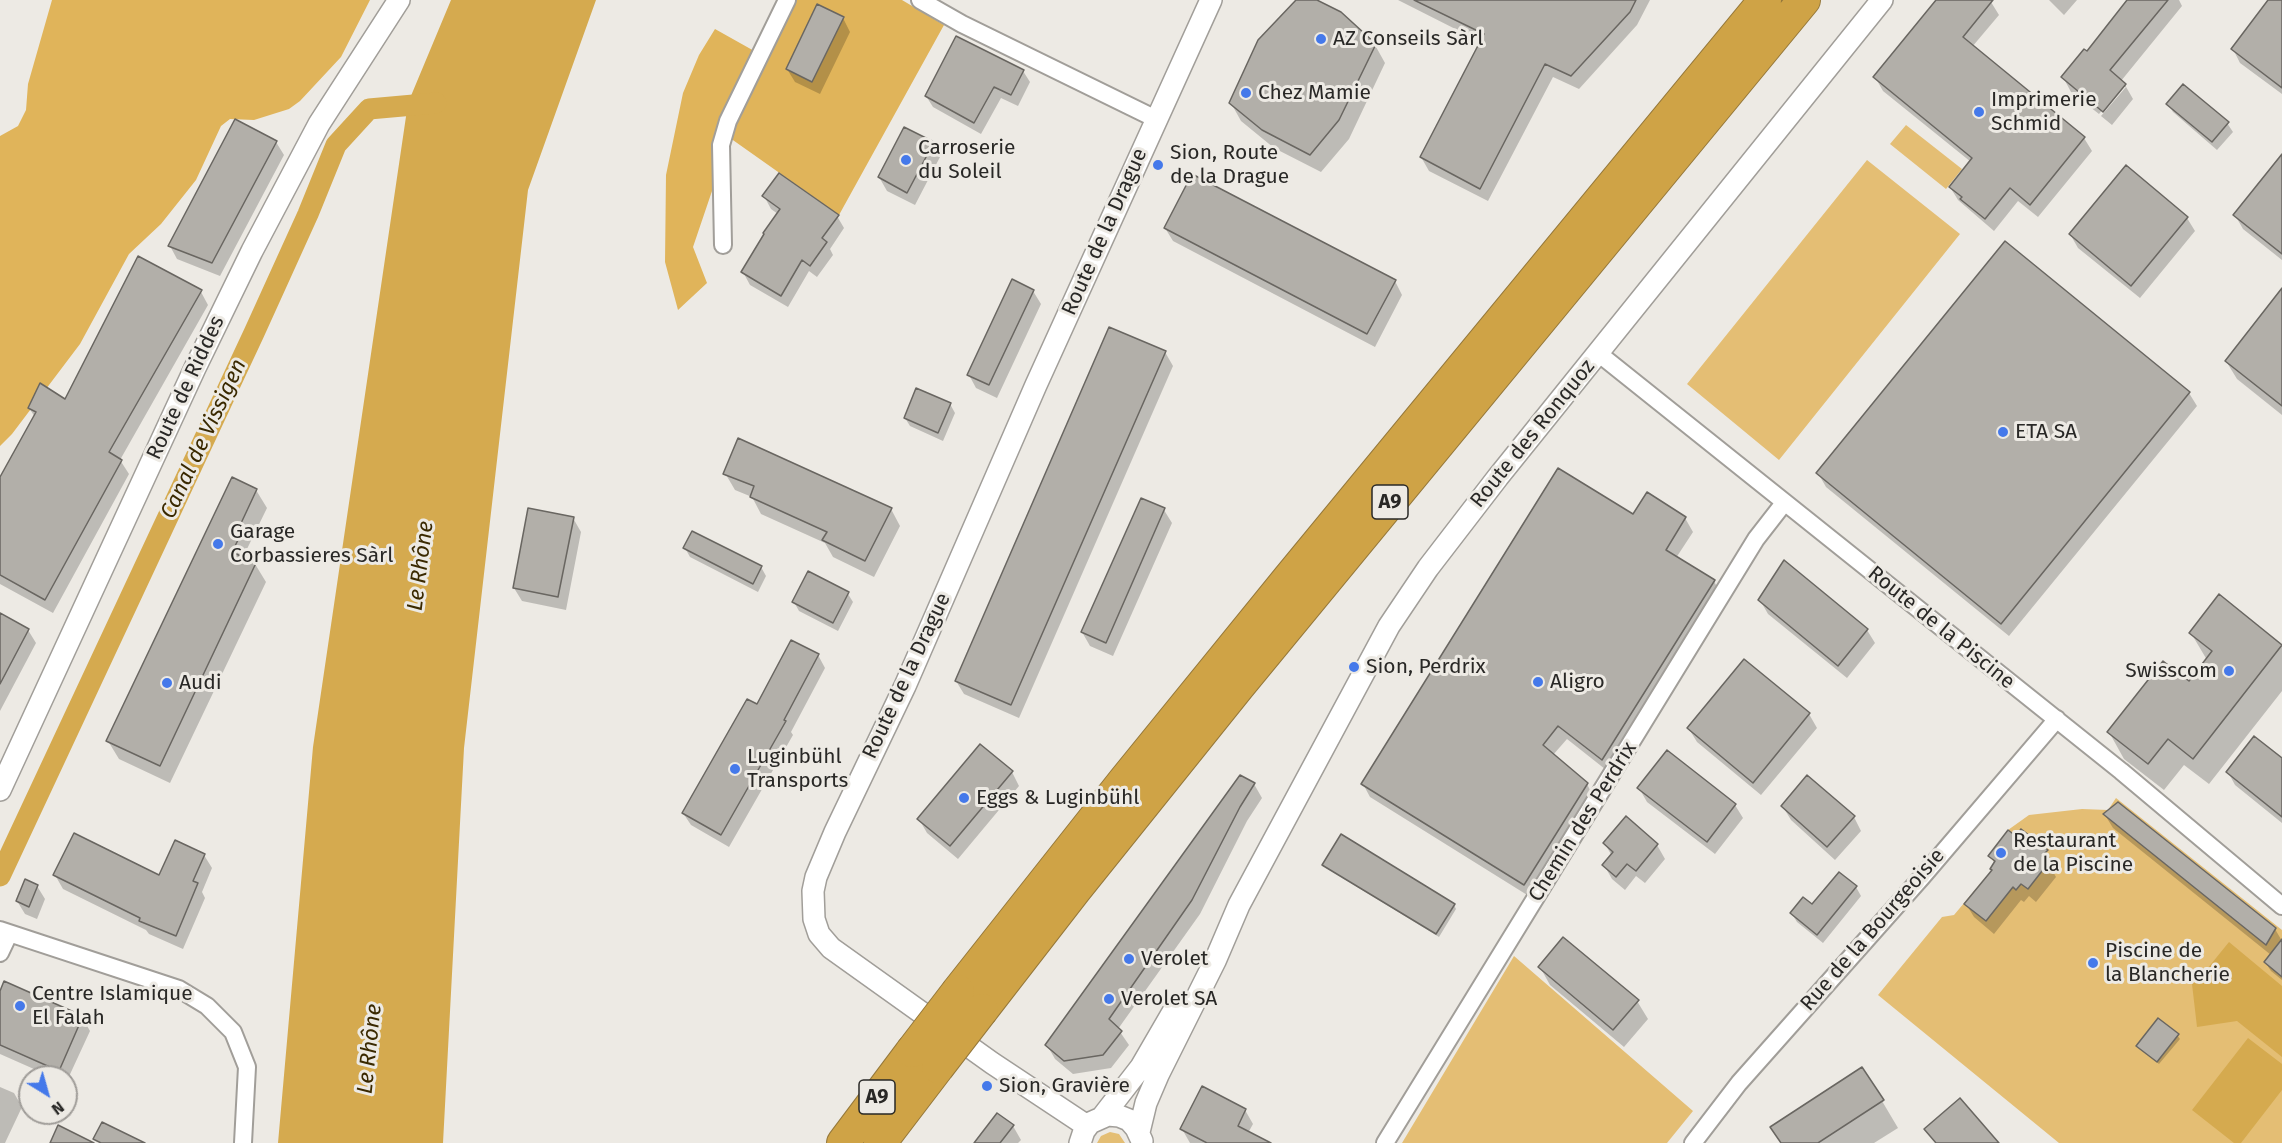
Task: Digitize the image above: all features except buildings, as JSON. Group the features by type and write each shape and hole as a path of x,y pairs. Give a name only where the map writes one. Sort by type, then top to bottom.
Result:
{"highway":[{"name":"A9","path":"880,1143 925,1059 957,991 1124,780 1765,0"},
{"name":"A9","path":"843,1143 925,1059 982,1010 1245,678 1804,0"}],"street":[{"name":"Route de Riddes","path":"0,790 195,368 252,251 319,124 399,0"},
{"path":"723,245 721,145 728,121 787,0"},
{"path":"920,0 983,34 1156,119"},
{"name":"Route de la Drague","path":"1090,1128 992,1063 831,948 822,938 816,926 812,912 813,891 816,876 835,832 905,686 1036,385 1211,0"},
{"name":"Route des Ronquoz","path":"1090,1128 1141,1067 1205,957 1239,905 1389,626 1442,549 1882,0"},
{"name":"Route de la Piscine","path":"1598,353 2057,719 2282,906"},
{"name":"Chemin des Perdrix","path":"1385,1143 1756,539 1784,503"},
{"name":"Rue de la Bourgeoisie","path":"1693,1143 1738,1083 1922,877 2057,719"},
{"name":"Route des Ronquoz","path":"1141,1138 1146,1103 1215,961 1239,905"},
{"path":"0,953 4,932 179,988 207,1006 233,1032 247,1067 243,1143"},
{"path":"1090,1128 1113,1115 1133,1124 1141,1138"}],"shaded area":[{"path":"52,0 370,0 341,57 300,101 289,109 254,120 230,119 221,126 196,180 161,224 129,254 80,344 12,434 0,446 0,136 18,126 26,110 28,84"},
{"path":"787,0 902,0 944,25 839,215 730,138 693,247 707,283 678,310 665,262 666,175 683,93 699,55 715,29 756,52"},
{"path":"1906,125 1962,169 1946,189 1890,144"},
{"path":"1867,160 1960,234 1779,460 1687,384"},
{"name":"Piscine de la Blancherie","path":"2116,798 2282,930 2282,1143 2059,1143 1878,995 1942,917 1954,915 1980,884 1986,889 1997,875 1990,869 1995,862 1988,856 2008,830 2029,815 2082,809 2108,810"},
{"path":"1514,956 1693,1111 1667,1143 1402,1143"},
{"path":"1110,1132 1119,1134 1125,1143 1097,1143 1101,1136"}],"water":[{"name":"Le Rhône","path":"451,0 596,0 528,190 464,748 443,1143 278,1143 313,747 408,103"},
{"path":"2229,942 2282,986 2282,1057 2237,1021 2197,1027 2192,984 2199,979"},
{"path":"2248,1038 2282,1064 2282,1090 2241,1143 2234,1143 2192,1110"}],"waterway":[{"name":"Canal de Vissigen","path":"0,876 254,333 308,214 336,145 369,109 436,103"}],"place":[{"name":"AZ Conseils Sàrl","path":"1321,39"},
{"name":"Chez Mamie","path":"1246,93"},
{"name":"Imprimerie Schmid","path":"1979,112"},
{"name":"Carroserie du Soleil","path":"906,160"},
{"name":"Sion, Route de la Drague","path":"1158,165"},
{"name":"ETA SA","path":"2003,432"},
{"name":"Garage Corbassieres Sàrl","path":"218,544"},
{"name":"Sion, Perdrix","path":"1354,667"},
{"name":"Swisscom","path":"2229,671"},
{"name":"Aligro","path":"1538,682"},
{"name":"Audi","path":"167,683"},
{"name":"Luginbühl Transports","path":"735,769"},
{"name":"Eggs & Luginbühl","path":"964,798"},
{"name":"Restaurant de la Piscine","path":"2001,853"},
{"name":"Verolet","path":"1129,959"},
{"name":"Piscine de la Blancherie","path":"2093,963"},
{"name":"Verolet SA","path":"1109,999"},
{"name":"Centre Islamique El Falah","path":"20,1006"},
{"name":"Sion, Gravière","path":"987,1086"}]}
